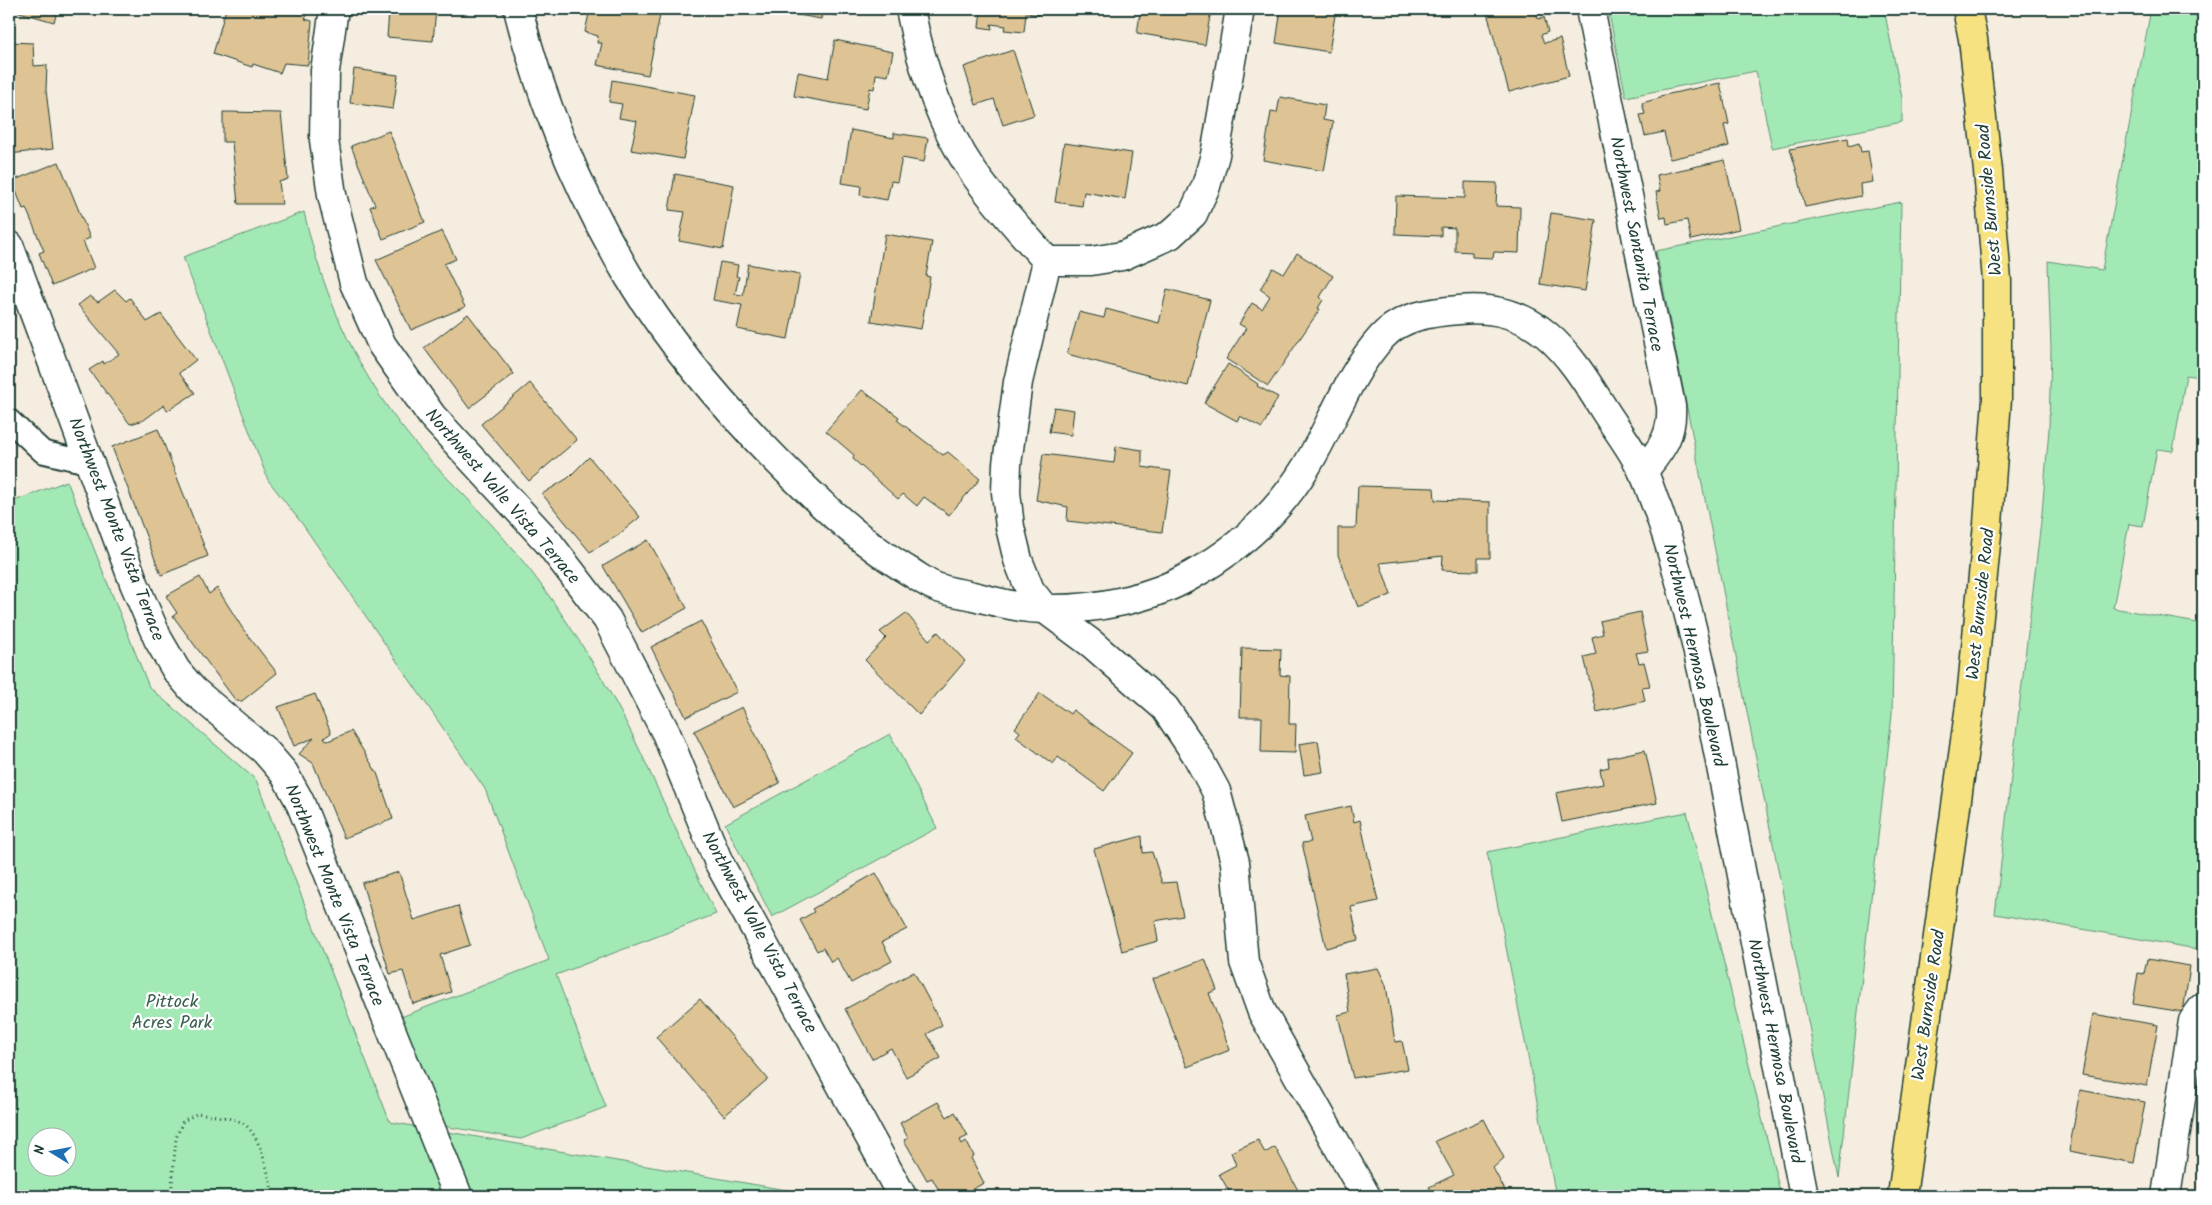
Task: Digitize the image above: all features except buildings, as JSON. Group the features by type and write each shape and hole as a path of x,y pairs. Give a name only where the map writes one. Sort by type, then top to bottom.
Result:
{"main road":[{"name":"West Burnside Road","path":"1902,1196 1971,698 1988,524 1997,399 1997,281 1988,171 1973,39 1967,9"}],"street":[{"name":"Northwest Valle Vista Terrace","path":"334,9 324,71 324,140 332,195 354,283 382,345 432,416 548,542 607,619 666,733 719,863 902,1196"},
{"name":"Northwest Hermosa Boulevard","path":"518,9 527,43 553,117 586,195 630,278 698,375 782,466 836,518 883,556 937,588 996,602 1045,609 1085,607 1122,601 1188,578 1246,538 1280,504 1306,468 1357,372 1381,338 1394,326 1421,315 1478,308 1514,315 1546,332 1571,358 1643,472 1667,536 1684,594 1704,679 1804,1196"},
{"path":"910,9 915,35 927,73 949,128 973,172 1047,261 1090,261 1122,256 1170,235 1193,214 1206,186 1215,155 1240,9"},
{"name":"Northwest Santanita Terrace","path":"1590,9 1657,347 1671,406 1672,422 1668,437 1643,472"},
{"name":"Northwest Monte Vista Terrace","path":"9,245 134,584 158,639 176,670 206,702 265,751 284,773 299,800 458,1196"},
{"path":"1047,261 1018,382 1007,464 1006,492 1010,526 1018,560 1030,590 1045,609 1092,644 1166,708 1200,761 1216,791 1235,862 1244,962 1262,1012 1366,1196"},
{"path":"2166,1196 2193,1021 2203,1007"}],"lane":[{"path":"9,420 43,452 90,463"}],"path":[{"path":"171,1196 176,1138 184,1121 198,1113 243,1122 255,1136 270,1178 274,1196"}],"green space":[{"path":"1608,9 1884,9 1902,98 1902,122 1772,148 1756,71 1626,97"},
{"path":"2151,9 2203,9 2203,366 2201,377 2186,375 2173,451 2157,449 2143,526 2129,524 2113,608 2203,624 2203,950 1995,914 2042,513 2049,429 2051,349 2048,261 2102,270"},
{"path":"1901,202 1892,715 1839,1178 1656,251"},
{"path":"304,212 322,277 334,308 363,368 380,397 428,458 510,545 546,591 575,635 605,683 632,734 716,914 556,975 606,1107 521,1139 443,1126 401,1017 549,960 485,789 303,525 268,480 183,257"},
{"name":"Pittock Acres Park","path":"67,481 149,687 256,780 390,1122 821,1196 9,1196 9,503"},
{"path":"890,734 937,828 772,917 725,824"},
{"path":"1687,812 1781,1196 1556,1196 1487,852"}]}
